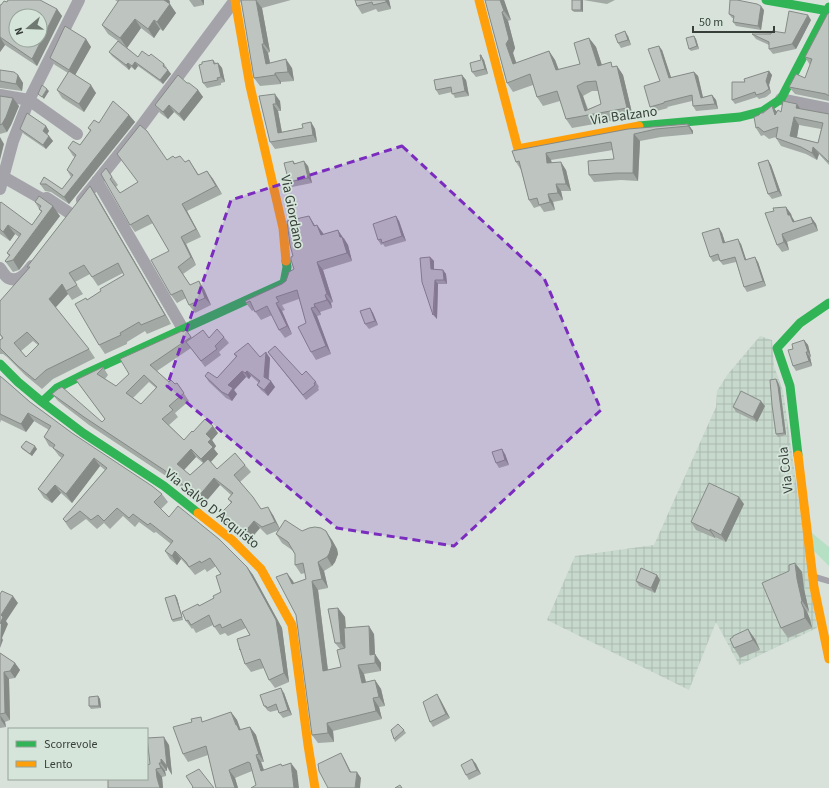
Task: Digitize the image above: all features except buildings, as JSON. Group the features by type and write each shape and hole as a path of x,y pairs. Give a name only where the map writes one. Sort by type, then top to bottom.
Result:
{"street":[{"path":"79,0 29,100 13,141 1,180 42,199 47,198 68,217 139,129 235,0"},
{"name":"Via Giordano","path":"42,402 57,388 87,373 284,283 287,267 283,228 250,86 235,0"},
{"name":"Via Balzano","path":"479,0 518,149 632,127 740,117 764,111 781,100"},
{"path":"766,0 828,10 781,100 829,109"},
{"path":"0,95 29,100 76,134"},
{"path":"97,181 183,329"},
{"path":"0,268 7,278 15,280 24,276 38,257"},
{"name":"Via Cola","path":"829,303 800,323 777,348 790,386 814,587 827,634 829,659"},
{"name":"Via Salvo D'Acquisto","path":"0,364 18,382 42,402 83,433 164,486 232,540 261,569 292,625 315,788"},
{"path":"299,681 297,710 310,788"}],"lane":[{"path":"813,576 829,581"}],"highlighted area":[{"path":"402,146 544,278 601,410 454,546 337,528 167,386 231,200"}],"shaded area":[{"path":"760,336 772,340 774,366 783,391 817,628 739,665 716,622 689,690 547,620 575,556 654,545 716,407 717,391 728,374"}],"green space":[{"path":"812,533 829,547 829,566 814,551"}],"traffic: fast":[{"path":"766,0 829,11"},
{"path":"639,126 740,117 763,111 781,99 829,7"},
{"path":"42,402 57,388 87,373 284,283 287,267 286,261"},
{"path":"798,455 790,386 777,348 800,323 829,303"},
{"path":"0,364 18,382 42,402 83,433 164,486 198,513"}],"traffic: slow":[{"path":"235,0 250,86 283,228 286,261"},
{"path":"479,0 518,149 639,126"},
{"path":"798,455 814,587 829,659"},
{"path":"198,513 232,540 261,569 292,625 315,788"}]}
